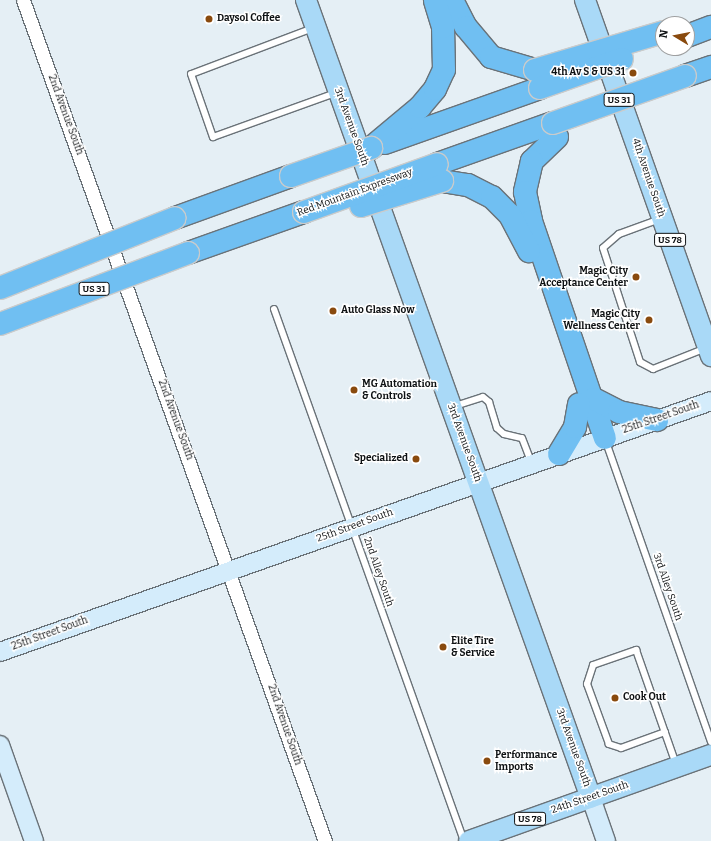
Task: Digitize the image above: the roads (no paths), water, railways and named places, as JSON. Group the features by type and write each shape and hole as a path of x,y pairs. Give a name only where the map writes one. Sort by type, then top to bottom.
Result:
{"highway":[{"path":"371,148 420,107 435,89 444,70 443,27 435,0"},
{"path":"452,0 466,27 491,57 537,79 655,46"},
{"path":"695,25 711,22"},
{"path":"695,33 711,27"},
{"path":"0,288 176,218 424,129 537,79 655,35"},
{"name":"US 31","path":"0,324 210,245 235,247 306,217 439,173 555,130 621,99 711,67"},
{"path":"555,130 532,161 525,192 531,221 598,440"},
{"path":"439,173 492,197 510,215 525,241 587,402 559,454"},
{"path":"587,402 619,412 656,420"}],"main road":[{"name":"3rd Avenue South","path":"306,0 591,798"},
{"name":"4th Avenue South","path":"584,0 709,352"},
{"name":"24th Street South","path":"469,841 711,755"}],"street":[{"name":"2nd Avenue South","path":"23,0 230,571 325,841"},
{"name":"25th Street South","path":"0,652 711,401"},
{"path":"0,745 34,841"},
{"name":"3rd Avenue South","path":"591,798 606,841"}],"lane":[{"path":"316,27 191,74 213,137 339,91"},
{"path":"662,218 620,234 603,248 640,362 652,369 709,352"},
{"name":"2nd Alley South","path":"274,309 464,841"},
{"path":"451,407 483,397 490,402 497,428 504,434 522,438 532,464"},
{"name":"3rd Alley South","path":"598,440 711,742"},
{"path":"665,732 614,747 606,739 587,684 593,665 636,650 678,767"}],"place":[{"name":"Daysol Coffee","path":"209,19"},
{"name":"4th Av S & US 31","path":"633,73"},
{"name":"Magic City Acceptance Center","path":"636,277"},
{"name":"Auto Glass Now","path":"333,311"},
{"name":"Magic City Wellness Center","path":"649,320"},
{"name":"MG Automation & Controls","path":"354,390"},
{"name":"Specialized","path":"416,459"},
{"name":"Elite Tire & Service","path":"443,647"},
{"name":"Cook Out","path":"615,698"},
{"name":"Performance Imports","path":"487,761"}]}
